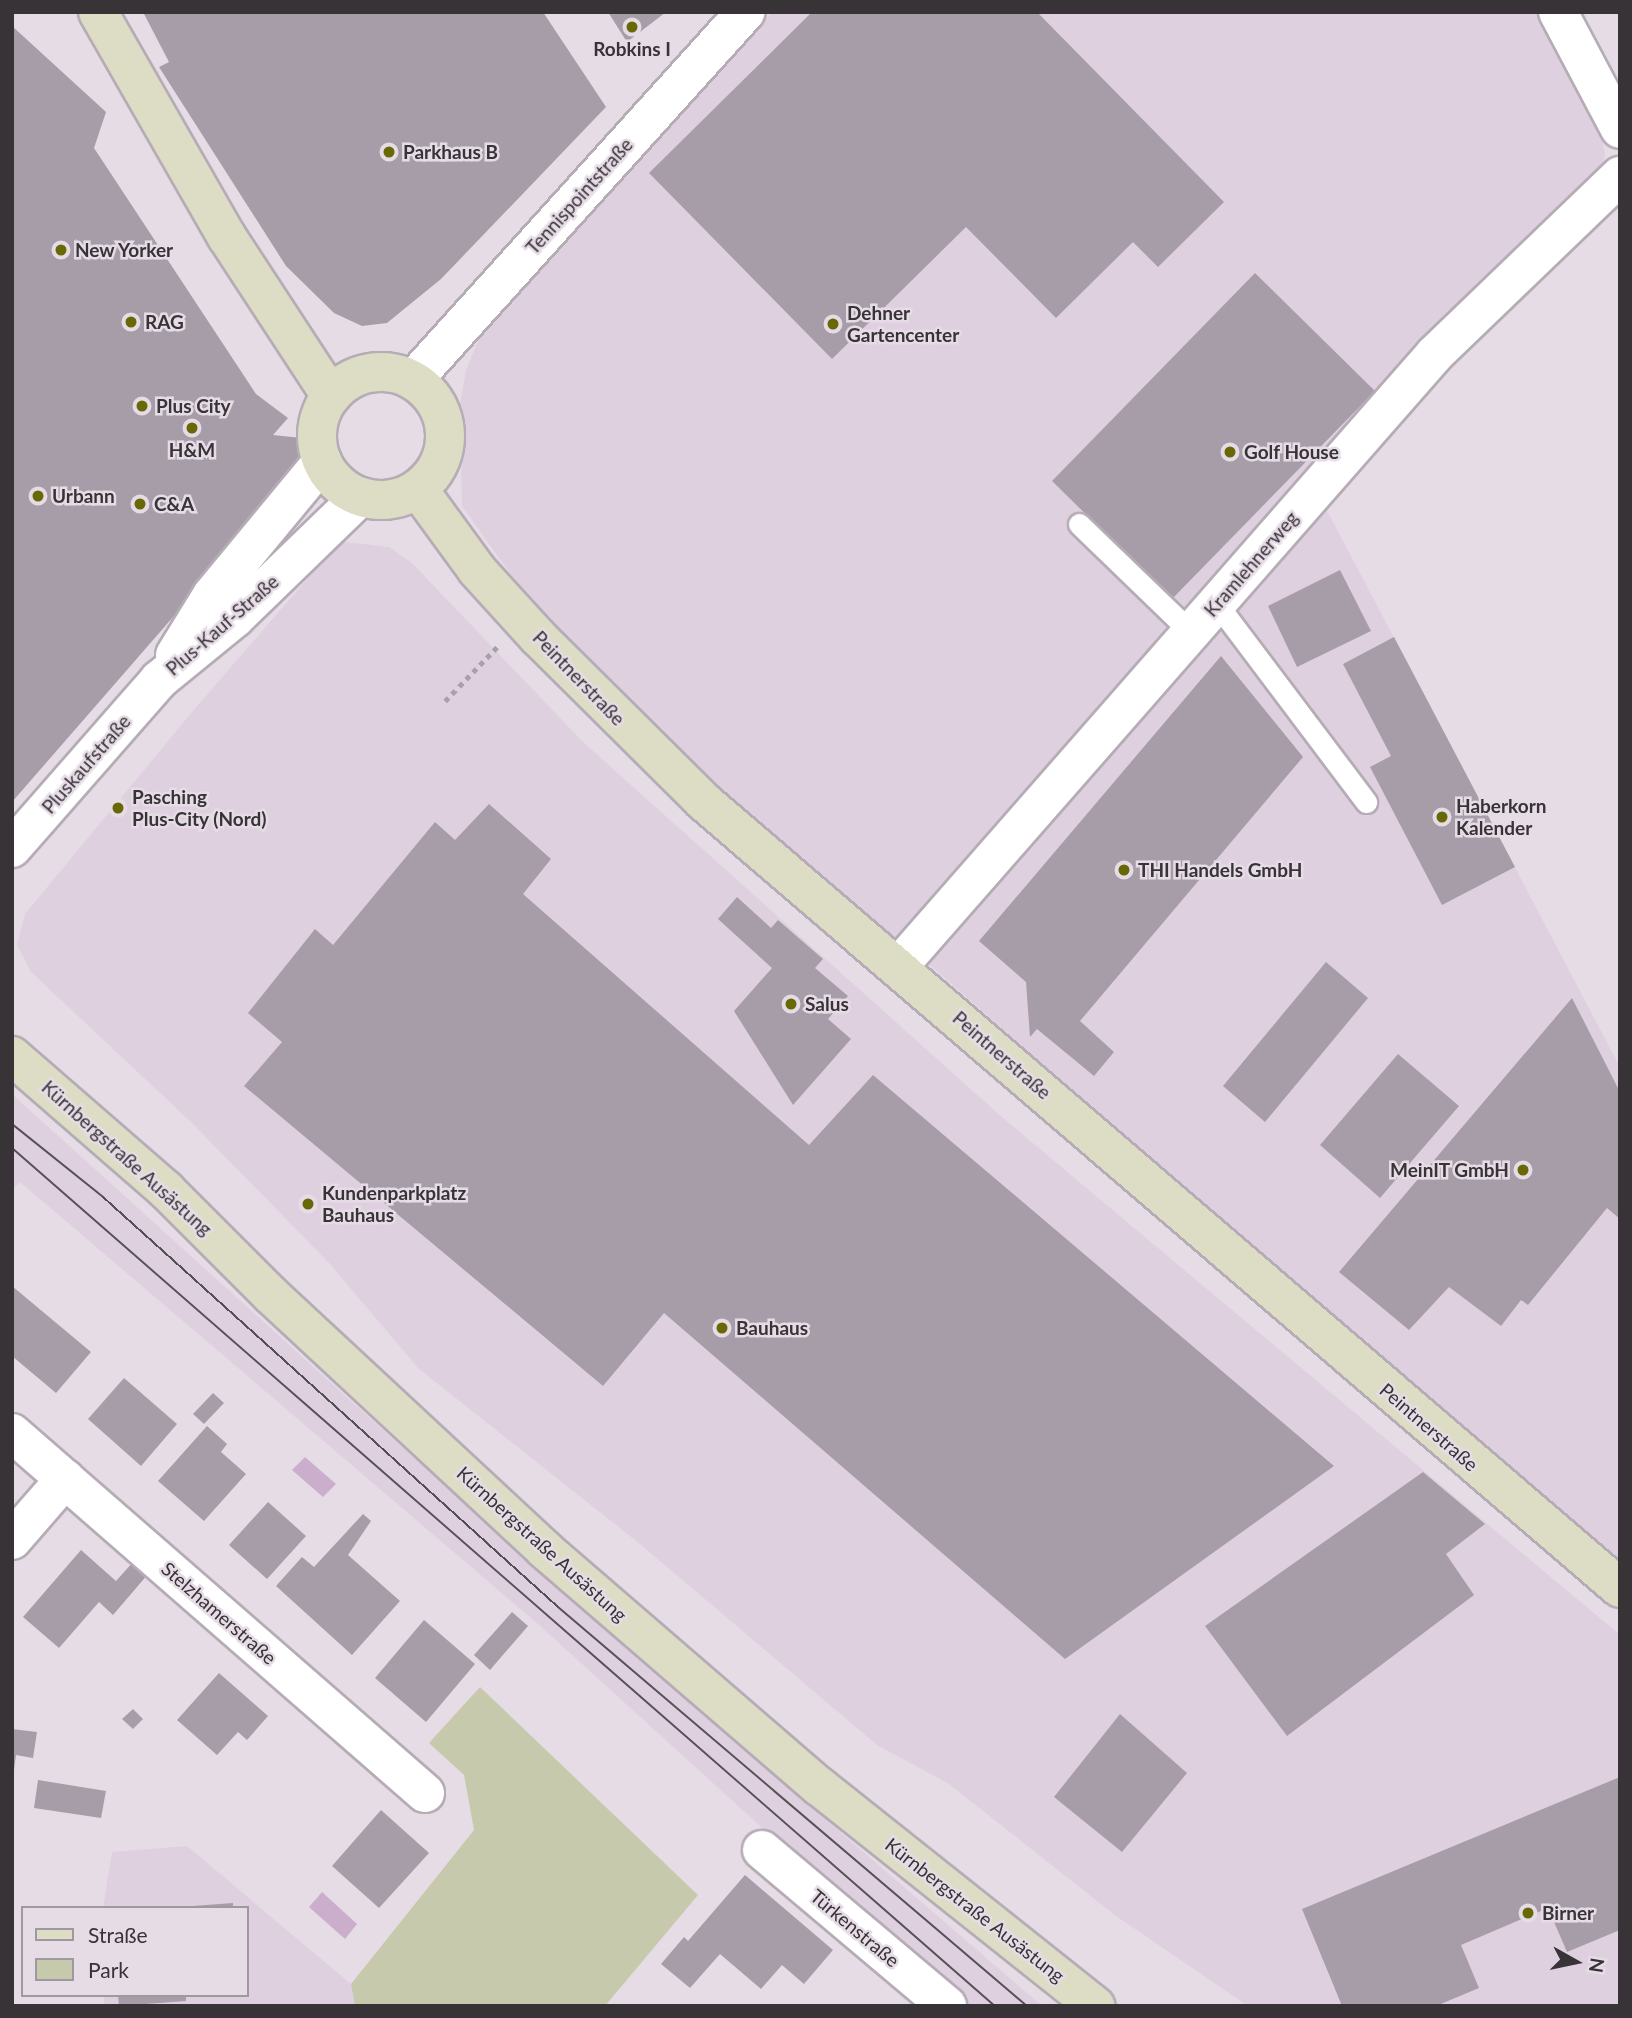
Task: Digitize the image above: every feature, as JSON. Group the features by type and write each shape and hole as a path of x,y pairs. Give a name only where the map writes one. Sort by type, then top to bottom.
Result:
{"street":[{"path":"98,12 227,237 331,396"},
{"name":"Tennispointstraße","path":"413,380 746,12"},
{"path":"1559,12 1620,129"},
{"name":"Kramlehnerweg","path":"898,967 1435,354 1620,176"},
{"path":"397,373 413,380 441,412 445,433 438,464 418,489 380,500 360,497 332,477 322,462 317,428 331,396 360,374 397,373"},
{"name":"Plus-Kauf-Straße","path":"159,680 212,595 322,462"},
{"name":"Peintnerstraße","path":"418,489 477,569 586,688 703,801 1620,1588"},
{"name":"Plus-Kauf-Straße","path":"159,680 235,618 360,497"},
{"name":"Pluskaufstraße","path":"12,848 159,680"},
{"name":"Kürnbergstraße Ausästung","path":"12,1056 166,1190 271,1295 544,1549 820,1787 1095,2006"},
{"name":"Stelzhamerstraße","path":"12,1433 425,1793"},
{"path":"12,1540 65,1479"},
{"name":"Türkenstraße","path":"762,1850 947,2006"},
{"path":"1010,1938 1065,2006"}],"lane":[{"path":"1079,524 1192,632"},
{"path":"1217,604 1366,802"}],"path":[{"path":"445,701 501,643"}],"shaded area":[{"path":"772,12 1538,12 1602,139 1605,155 1601,174 898,943 732,801 581,654 509,572 462,506 460,404 466,370 480,336 496,313"},
{"path":"1321,499 1620,1067 1620,1559 1314,1302 925,961"},
{"path":"345,542 389,547 412,563 583,742 1003,1118 1620,1635 1620,2006 1248,2006 1116,1916 949,1784 877,1745 640,1544 419,1369 329,1263 191,1122 31,972 17,945 25,914 192,712 328,555"},
{"path":"12,1094 562,1592 1042,2006 958,2006 538,1624 20,1182 12,1190"},
{"path":"305,1457 336,1484 323,1497 292,1470"},
{"path":"187,1846 351,1984 355,2006 104,2006 104,1997 248,1997 248,1906 103,1906 112,1852"},
{"path":"322,1892 357,1924 345,1939 309,1907"}],"green space":[{"path":"480,1687 698,1895 605,2006 355,2006 351,1984 474,1830 464,1775 429,1743"}],"building":[{"name":"Parkhaus B","path":"143,12 543,12 606,107 441,279 387,323 362,326 334,313 286,266 159,67 169,62"},
{"name":"Robkins I","path":"608,12 666,12 627,42"},
{"path":"812,12 1037,12 1224,202 1158,267 1133,242 1056,318 966,227 832,359 649,173"},
{"name":"Plus City","path":"12,26 106,112 94,148 256,394 288,418 273,435 302,438 311,449 268,508 12,802"},
{"path":"1255,273 1375,391 1172,599 1052,481"},
{"path":"1340,570 1371,631 1297,667 1268,606"},
{"name":"Haberkorn Kalender","path":"1394,637 1515,867 1442,905 1370,767 1391,756 1343,664"},
{"name":"THI Handels GmbH","path":"1221,656 1303,757 1080,1021 1114,1052 1094,1076 1037,1029 1030,1037 1026,982 979,941"},
{"path":"489,804 551,859 523,894 809,1145 873,1075 1334,1466 1065,1659 664,1313 603,1386 244,1086 282,1042 248,1013 315,929 333,945 435,822 455,840"},
{"name":"Salus","path":"737,897 771,928 778,920 823,959 815,968 848,996 828,1019 851,1039 793,1105 734,1011 772,968 718,919"},
{"path":"1326,962 1368,998 1265,1122 1223,1086"},
{"name":"MeinIT GmbH","path":"1572,998 1620,1092 1620,1219 1607,1208 1528,1305 1521,1300 1501,1326 1449,1287 1409,1330 1339,1272"},
{"path":"1398,1054 1459,1106 1380,1198 1320,1145"},
{"path":"12,1286 91,1352 56,1393 12,1356"},
{"path":"124,1378 177,1424 141,1466 88,1419"},
{"path":"213,1393 224,1403 204,1424 193,1414"},
{"path":"207,1426 227,1444 221,1452 246,1474 204,1521 158,1481"},
{"path":"1423,1472 1485,1524 1446,1554 1474,1595 1287,1736 1205,1626"},
{"path":"268,1502 306,1536 267,1579 229,1545"},
{"path":"363,1514 371,1521 348,1555 400,1601 352,1655 276,1586 302,1557 314,1567"},
{"path":"81,1550 116,1581 134,1561 149,1573 113,1615 99,1602 59,1648 23,1617"},
{"path":"512,1612 528,1626 490,1670 474,1655"},
{"path":"424,1620 475,1664 426,1722 375,1678"},
{"path":"219,1673 268,1716 247,1740 238,1732 217,1755 177,1720"},
{"path":"133,1709 143,1719 133,1729 122,1719"},
{"path":"1120,1714 1187,1773 1122,1852 1054,1797"},
{"path":"12,1729 37,1732 33,1758 16,1755 14,1770"},
{"path":"1620,1777 1620,1930 1567,1952 1548,1908 1461,1945 1479,1988 1436,2006 1342,2006 1302,1909"},
{"path":"38,1780 106,1791 101,1818 34,1808"},
{"path":"381,1810 429,1853 379,1908 332,1866"},
{"path":"745,1875 833,1950 804,1984 782,1965 761,1989 720,1954 690,1988 661,1964 684,1937 688,1941"},
{"path":"233,1903 233,1906 193,1906"},
{"path":"118,1997 186,1997 186,2001 119,2006"}],"tram line":[{"path":"12,1124 103,1197 558,1607 1027,2006"},
{"path":"12,1148 995,2006"}],"place":[{"name":"Robkins I","path":"632,27"},
{"name":"Parkhaus B","path":"389,152"},
{"name":"New Yorker","path":"61,250"},
{"name":"RAG","path":"131,322"},
{"name":"Dehner Gartencenter","path":"833,324"},
{"name":"Plus City","path":"142,406"},
{"name":"H&M","path":"192,428"},
{"name":"Golf House","path":"1230,452"},
{"name":"Urbann","path":"38,496"},
{"name":"C&A","path":"140,504"},
{"name":"Pasching Plus-City (Nord)","path":"118,808"},
{"name":"Haberkorn Kalender","path":"1442,817"},
{"name":"THI Handels GmbH","path":"1124,870"},
{"name":"Salus","path":"791,1004"},
{"name":"MeinIT GmbH","path":"1523,1170"},
{"name":"Kundenparkplatz Bauhaus","path":"308,1204"},
{"name":"Bauhaus","path":"722,1328"},
{"name":"Birner","path":"1528,1913"}]}
